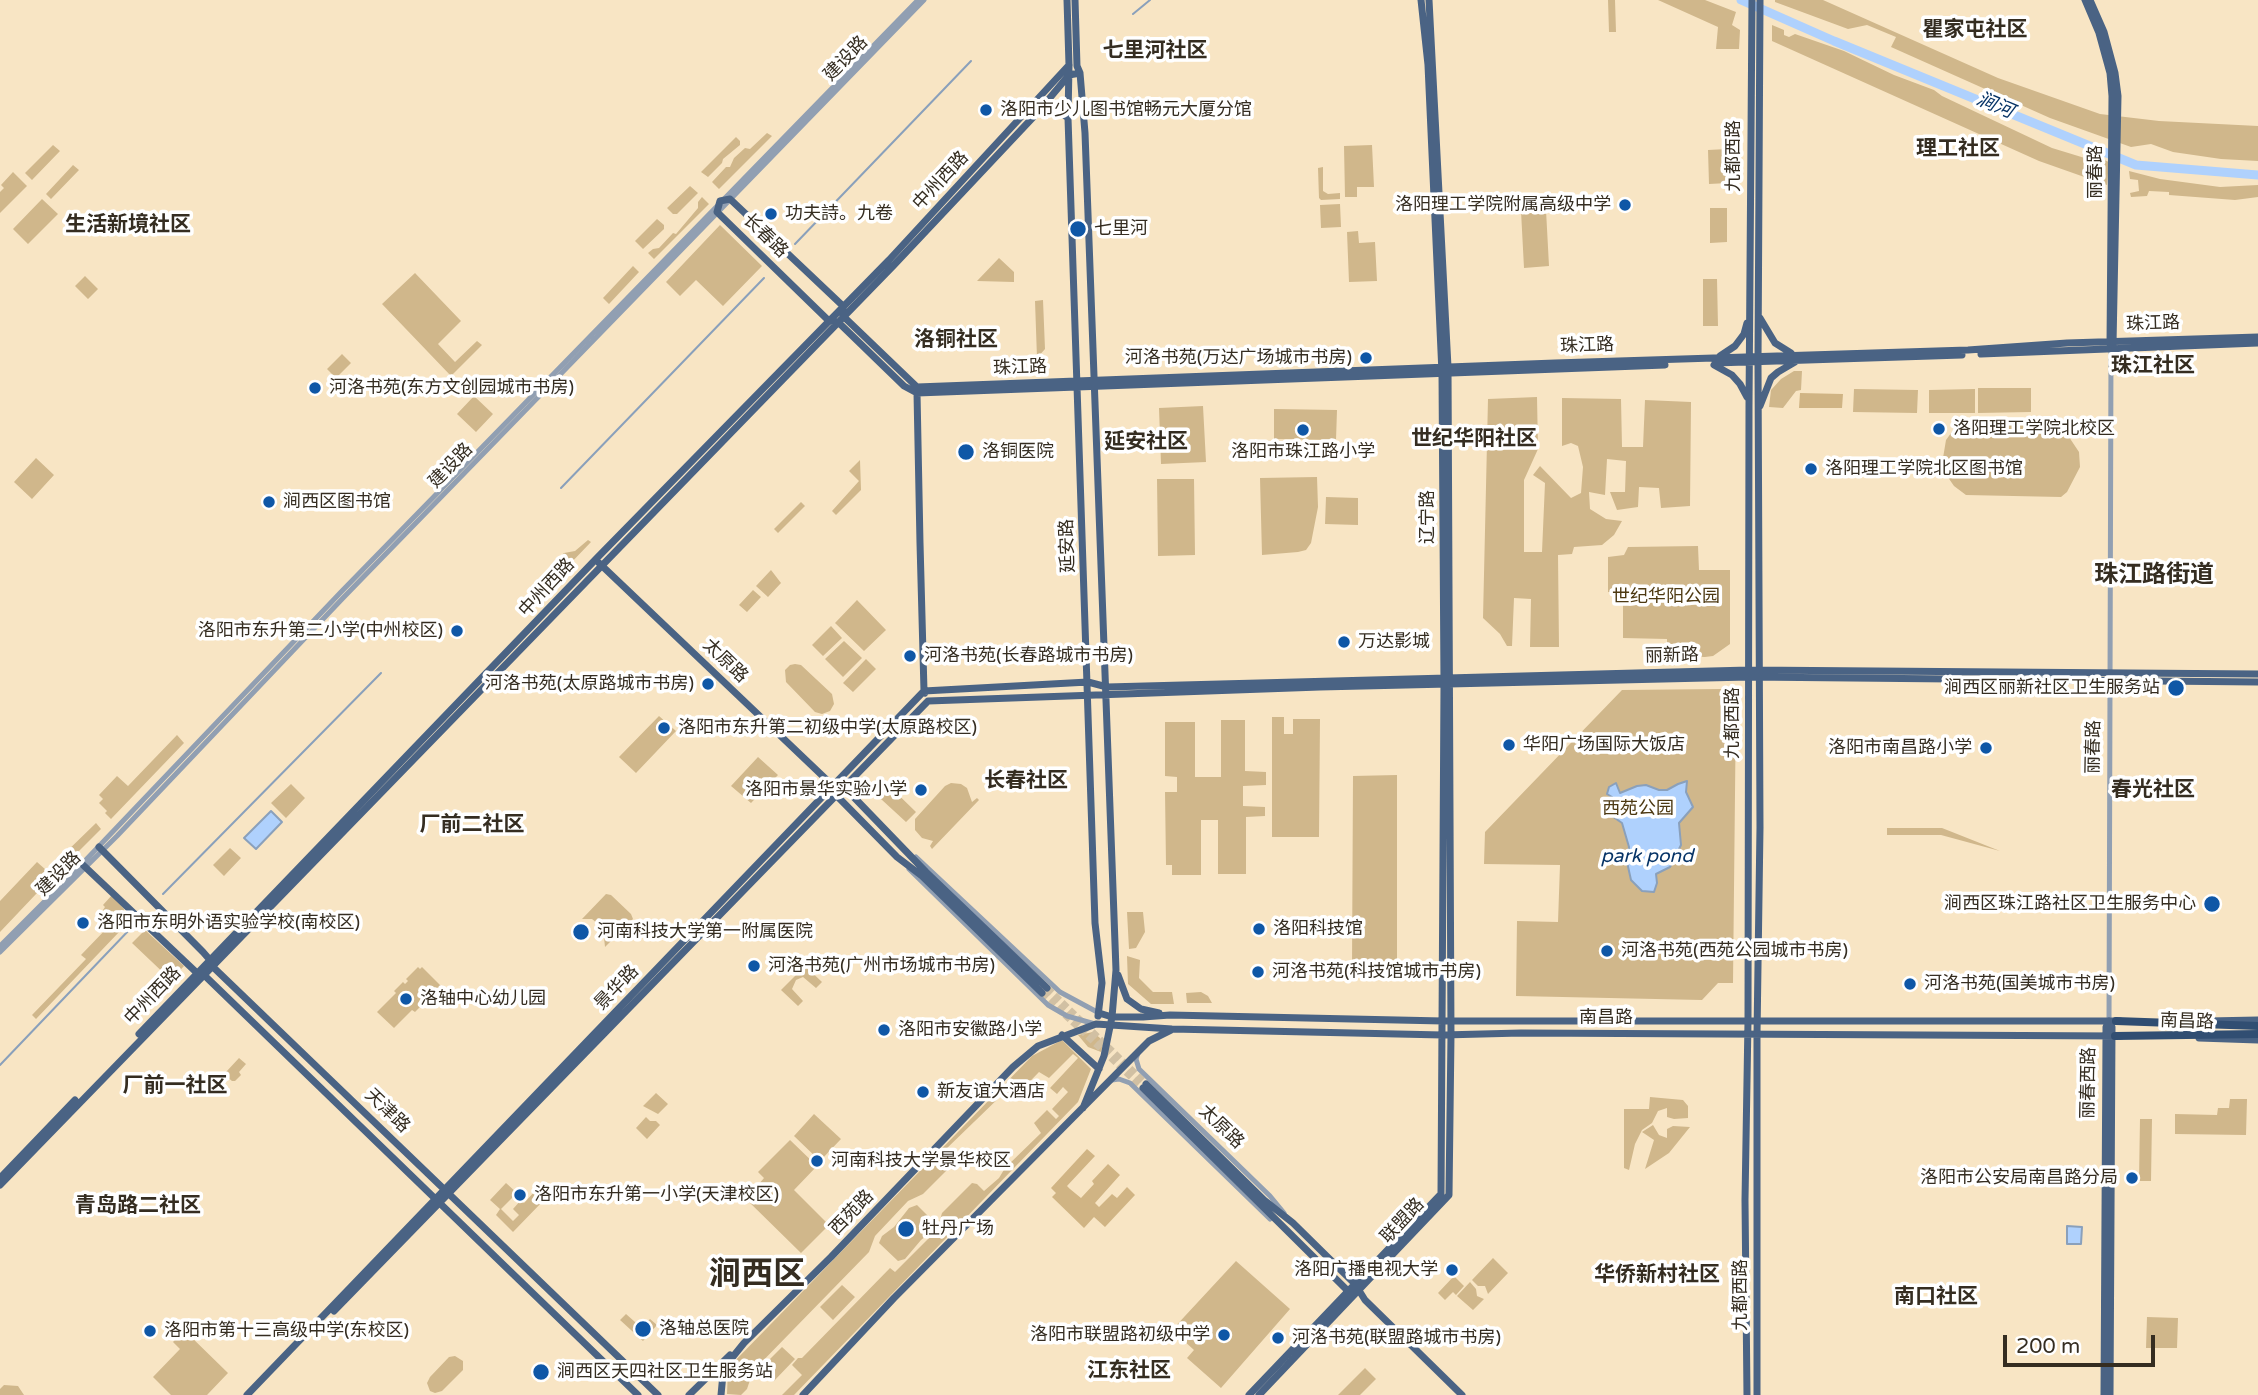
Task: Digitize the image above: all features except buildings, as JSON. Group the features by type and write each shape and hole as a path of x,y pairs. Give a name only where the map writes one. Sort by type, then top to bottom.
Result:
{"highway":[{"name":"南昌路","path":"2113,1021 2258,1034"},
{"name":"南昌路","path":"2111,1036 2233,1030 2258,1026"}],"main road":[{"path":"1067,0 1075,68"},
{"path":"1069,75 1075,68 1075,0"},
{"name":"辽宁路","path":"1421,0 1428,65 1445,370"},
{"name":"辽宁路","path":"1429,0 1445,370 1447,1035"},
{"name":"九都西路","path":"1752,0 1750,51 1754,313 1758,359 1757,1395"},
{"name":"九都西路","path":"1747,1395 1745,1200 1748,1035 1749,359 1754,313 1760,0"},
{"name":"丽春路","path":"2085,0 2104,53 2115,96"},
{"name":"丽春路","path":"2090,0 2104,33 2115,73 2111,343"},
{"name":"中州西路","path":"0,1178 1075,68"},
{"name":"延安路","path":"1075,68 1085,133 1116,959 1111,1021 1099,1069 1083,1108"},
{"name":"中州西路","path":"598,562 841,319 1038,112 1069,75"},
{"name":"延安路","path":"1069,75 1068,118 1088,696 1098,960 1102,984 1096,1024"},
{"path":"1038,112 1058,111 1068,118"},
{"name":"长春路","path":"829,321 717,212 720,201 730,198 843,306"},
{"path":"841,319 843,306"},
{"path":"1710,361 1735,346 1754,313 1775,343 1795,358 1771,378 1758,410"},
{"path":"829,321 841,319"},
{"path":"841,319 904,386 917,390 924,691 928,701 1088,696"},
{"name":"珠江路","path":"917,390 1795,358 2258,337"},
{"name":"珠江路","path":"2111,343 2258,343"},
{"path":"1710,361 1732,375 1740,384 1749,406"},
{"name":"太原路","path":"598,562 832,785 836,795 897,857 922,876 1044,991 844,787"},
{"name":"丽新路","path":"1088,696 1107,691 1749,673 2111,677 2258,682"},
{"name":"丽新路","path":"2111,677 2258,674"},
{"path":"924,691 1088,682"},
{"name":"丽新路","path":"1088,682 1107,691"},
{"name":"景华路","path":"447,1191 924,691"},
{"name":"景华路","path":"247,1395 928,701"},
{"path":"832,785 844,787"},
{"name":"天津路","path":"100,849 211,962 659,1395"},
{"name":"天津路","path":"84,866 200,973 638,1395"},
{"path":"1098,960 1106,968 1116,959"},
{"path":"1116,970 1130,1001 1141,1009 1174,1015"},
{"name":"中州西路","path":"0,1185 200,973"},
{"name":"南昌路","path":"1099,1013 1111,1021 1175,1029 1447,1035 2111,1036 2258,1040"},
{"path":"1174,1015 1167,1020 1170,1027 1175,1029"},
{"name":"南昌路","path":"1096,1024 1174,1015 1447,1021 2258,1020"},
{"name":"丽春西路","path":"2110,1395 2111,1036 2106,1027 2113,1021"},
{"path":"1936,1036 1931,1032 1931,1028 1937,1022"},
{"name":"西苑路","path":"723,1393 723,1374 727,1364 744,1343 831,1257 1013,1067 1038,1046 1096,1024"},
{"path":"803,1395 894,1298 1149,1041 1175,1029"},
{"path":"1062,1035 1099,1069"},
{"name":"联盟路","path":"1249,1395 1358,1287 1441,1194 1447,1035"},
{"name":"丽春西路","path":"2104,1395 2111,1036"},
{"name":"太原路","path":"1365,1300 1351,1294 1144,1086 1264,1200 1293,1223 1358,1287 1365,1300 1462,1395"},
{"name":"景华路","path":"253,1395 437,1201"},
{"name":"联盟路","path":"1259,1395 1351,1294"},
{"path":"689,1395 744,1343"}],"street":[{"name":"建设路","path":"0,952 341,592 918,0"},
{"name":"建设路","path":"100,849 923,0"},
{"name":"丽春路","path":"2111,343 2113,1021"},
{"path":"905,848 1060,992 1099,1013"},
{"path":"897,857 1048,1005 1067,1016 1096,1024"},
{"name":"建设路","path":"0,946 84,866"},
{"name":"太原路","path":"1140,1050 1136,1059 1139,1069 1270,1196 1293,1223"},
{"name":"太原路","path":"1109,1081 1119,1079 1130,1083 1257,1208 1287,1232"}],"green space":[{"path":"1608,0 1615,0 1616,32 1609,32"},
{"path":"1658,0 1705,0 1736,12 1732,25 1740,30 1739,49 1716,49 1718,27"},
{"path":"1775,0 1823,0 1998,78 2100,114 2159,121 2258,126 2258,161 2173,152 2151,144 2131,147 2050,118 1891,47 1896,37 1867,25 1848,29"},
{"path":"1772,25 1784,30 1784,35 1789,37 1795,34 1844,51 1894,75 1934,90 2052,148 2088,159 2091,161 2089,163 2096,165 2104,160 2109,162 2107,185 2039,161 1772,41"},
{"path":"767,133 772,136 719,189 712,182 726,167 730,167 734,158 745,148 750,149"},
{"path":"736,137 740,145 723,159 708,177 701,172"},
{"path":"53,145 60,151 32,180 25,173"},
{"path":"1372,145 1374,187 1357,187 1357,197 1345,197 1344,146"},
{"path":"1727,149 1728,183 1709,184 1708,150"},
{"path":"73,165 79,170 51,199 46,194"},
{"path":"1323,167 1323,191 1328,194 1340,193 1340,199 1319,198 1318,168"},
{"path":"2129,171 2160,179 2220,187 2258,185 2258,197 2235,200 2149,191 2147,196 2131,197 2130,193 2139,191 2138,180 2130,179"},
{"path":"13,172 27,186 0,213 0,192 4,188 1,185"},
{"path":"690,186 698,193 677,214 673,214 667,208"},
{"path":"702,197 709,204 654,259 648,253 659,248 673,233 676,234 698,208"},
{"path":"42,199 58,214 28,244 13,229"},
{"path":"1340,204 1341,227 1321,228 1320,205"},
{"path":"1710,208 1727,208 1727,242 1710,243"},
{"path":"1546,210 1549,266 1524,268 1521,211"},
{"path":"657,219 664,225 664,229 643,249 635,241"},
{"path":"720,225 762,266 723,306 696,280 680,296 666,282"},
{"path":"1358,231 1359,243 1375,242 1377,281 1349,282 1347,232"},
{"path":"999,258 1014,272 1014,282 977,281"},
{"path":"633,266 639,272 609,304 603,298"},
{"path":"415,273 461,321 438,344 455,362 477,341 482,345 451,376 382,304"},
{"path":"85,276 98,289 88,299 75,286"},
{"path":"1703,279 1717,279 1718,326 1703,326"},
{"path":"1043,300 1045,349 1037,358 1035,301"},
{"path":"342,354 351,363 336,378 327,369"},
{"path":"1794,371 1802,371 1801,390 1796,391 1783,408 1769,407 1771,390 1781,379"},
{"path":"1978,388 2031,388 2031,412 1978,413"},
{"path":"1854,389 1918,390 1917,413 1853,412"},
{"path":"1975,389 1975,413 1929,413 1929,390"},
{"path":"474,396 493,414 476,432 457,414"},
{"path":"1537,397 1538,449 1524,480 1524,552 1542,552 1545,483 1533,475 1540,466 1571,498 1581,493 1583,467 1578,446 1571,443 1562,446 1562,398 1621,399 1622,447 1643,447 1645,400 1691,402 1690,506 1661,508 1659,488 1639,487 1638,507 1617,510 1610,492 1625,492 1626,461 1607,459 1605,495 1589,492 1590,509 1606,519 1622,521 1614,535 1602,545 1574,547 1572,554 1558,555 1559,647 1530,647 1531,599 1514,598 1512,646 1507,646 1500,634 1483,618 1488,399"},
{"path":"1203,406 1206,462 1161,464 1159,408"},
{"path":"1274,409 1337,410 1336,440 1274,439"},
{"path":"1968,421 2067,423 2067,434 2079,452 2080,467 2067,492 2061,497 1966,495 1954,486 1945,473 1943,458 1946,440 1954,429"},
{"path":"36,458 54,475 32,499 14,482"},
{"path":"860,460 861,490 836,515 832,511 859,481 849,471"},
{"path":"1317,477 1318,507 1311,543 1306,550 1298,552 1262,555 1260,478"},
{"path":"1157,479 1194,479 1195,555 1158,556"},
{"path":"1326,497 1358,498 1358,525 1325,524"},
{"path":"801,502 805,506 778,533 774,529"},
{"path":"588,540 591,542 568,566 559,558 564,553 575,551"},
{"name":"世纪华阳公园","path":"1698,546 1699,570 1730,570 1730,644 1713,656 1667,656 1667,639 1623,638 1623,593 1608,592 1608,557 1624,555 1628,547"},
{"path":"771,570 781,583 768,597 756,586"},
{"path":"753,590 761,597 747,612 739,605"},
{"path":"857,600 886,630 864,651 835,623"},
{"path":"831,626 842,638 823,656 812,645"},
{"path":"844,641 862,658 843,677 825,659"},
{"path":"866,659 876,669 853,692 843,683"},
{"path":"795,664 801,665 832,694 834,704 830,711 822,714 815,712 786,682 785,670"},
{"name":"西苑公园","path":"1721,689 1736,699 1733,983 1718,983 1702,1000 1516,996 1517,921 1558,922 1560,865 1484,864 1485,832 1622,690"},
{"path":"659,716 676,731 636,773 619,757"},
{"path":"1272,717 1284,717 1284,734 1293,734 1293,719 1320,719 1319,837 1272,837"},
{"path":"1221,720 1245,720 1245,771 1266,772 1266,785 1243,786 1243,806 1265,807 1265,816 1246,817 1246,874 1218,874 1218,820 1201,820 1201,875 1172,875 1172,865 1166,865 1165,792 1177,792 1177,777 1165,776 1165,722 1195,722 1195,777 1221,777"},
{"path":"177,735 184,743 111,819 99,803 103,799 99,795 117,776 128,786"},
{"path":"758,757 778,775 751,803 731,786"},
{"path":"1397,775 1397,967 1352,968 1353,776"},
{"path":"880,777 916,812 906,822 869,788"},
{"path":"951,783 967,788 972,802 977,798 979,800 932,849 930,846 933,841 922,838 915,830 915,819 945,786"},
{"path":"291,784 305,798 286,818 271,803"},
{"path":"96,823 101,829 67,863 61,857"},
{"path":"1887,828 1942,828 2000,851 1941,835 1887,835"},
{"path":"230,848 241,858 224,876 213,865"},
{"path":"37,862 55,874 0,932 0,901"},
{"path":"606,894 611,895 633,919 605,947 603,928 592,919 582,919"},
{"path":"112,895 124,909 123,918 117,913 112,918 103,910 103,905"},
{"path":"1127,912 1143,912 1145,932 1136,948 1129,949"},
{"path":"108,927 113,932 117,928 120,931 36,1019 32,1015 86,959 81,955"},
{"path":"145,930 184,966 171,980 132,943"},
{"path":"1127,956 1140,960 1139,978 1153,992 1172,992 1174,1004 1151,1004 1128,984"},
{"path":"805,966 822,982 816,988 803,977 796,980 792,989 803,1001 798,1006 781,990"},
{"path":"418,967 422,967 441,986 394,1028 377,1012"},
{"path":"1201,992 1208,996 1212,1003 1187,1003 1186,993"},
{"path":"1093,1032 1103,1044 1101,1052 1088,1047 1078,1035"},
{"name":"牡丹广场","path":"1062,1040 1091,1069 1078,1102 794,1395 782,1395 802,1375 792,1365 798,1358 802,1358 890,1268 895,1272 937,1230 942,1213 972,1183 984,1191 999,1178 1005,1168 1041,1133 1034,1123 1047,1110 1056,1119 1059,1116 1052,1109 1068,1092 1063,1087 1057,1094 1050,1088 1078,1058 1073,1054 1049,1078 1039,1072 1011,1101 1005,1096 1008,1093 1006,1091 944,1151 954,1163 923,1194 908,1201 875,1236 869,1252 753,1371 747,1389 741,1395 727,1394 728,1368 1032,1056"},
{"path":"239,1058 246,1064 239,1072 241,1075 232,1081 225,1075"},
{"path":"656,1093 668,1104 658,1114 643,1106"},
{"path":"1650,1097 1683,1100 1688,1106 1688,1118 1667,1117 1667,1108 1658,1111 1652,1123 1642,1130 1635,1144 1629,1170 1624,1168 1624,1109 1649,1109"},
{"path":"2230,1099 2247,1099 2246,1135 2175,1134 2175,1114 2217,1115 2218,1108 2229,1108"},
{"path":"814,1114 841,1139 820,1161 794,1136"},
{"path":"646,1117 660,1125 647,1139 636,1128"},
{"path":"2140,1119 2152,1119 2151,1181 2139,1181"},
{"path":"1653,1125 1659,1135 1667,1138 1667,1129 1673,1126 1690,1127 1669,1153 1645,1169 1654,1140 1642,1132"},
{"path":"790,1140 817,1166 794,1190 829,1225 801,1253 746,1199 764,1178 758,1172"},
{"path":"506,1183 517,1193 501,1209 513,1221 519,1215 513,1209 521,1200 524,1203 536,1190 545,1199 513,1232 496,1215 500,1209 490,1200"},
{"name":"牡丹广场","path":"917,1205 935,1223 932,1231 905,1259 898,1261 879,1243 882,1236 894,1227 909,1208"},
{"path":"1493,1258 1508,1273 1488,1294 1485,1286 1478,1286 1472,1280"},
{"path":"1236,1261 1290,1309 1221,1388 1187,1358 1194,1350 1172,1330"},
{"path":"1454,1276 1464,1286 1456,1295 1453,1292 1445,1300 1438,1293"},
{"path":"1470,1282 1476,1289 1477,1296 1484,1299 1473,1310 1457,1296"},
{"path":"842,1285 855,1297 833,1320 820,1307"},
{"path":"626,1314 635,1322 647,1322 650,1319 657,1325 643,1341 620,1320"},
{"path":"2147,1317 2178,1318 2177,1348 2146,1348"},
{"path":"184,1330 228,1373 207,1395 171,1395 153,1377 180,1349 173,1342"},
{"path":"782,1347 795,1359 774,1381 761,1368"},
{"path":"455,1356 463,1361 463,1370 442,1391 430,1391 427,1383 430,1377 449,1357"},
{"path":"1365,1368 1376,1379 1360,1395 1338,1395"},
{"path":"4,1385 18,1386 24,1395 0,1395 0,1389"}],"shaded area":[{"path":"1800,393 1843,394 1842,408 1799,408"},
{"path":"1087,1149 1095,1156 1067,1186 1070,1189 1081,1198 1108,1164 1120,1175 1095,1203 1099,1207 1112,1194 1117,1198 1127,1187 1135,1195 1105,1227 1094,1217 1084,1228 1052,1197 1056,1193 1051,1188"}],"water":[{"name":"park pond","path":"1687,781 1686,792 1693,807 1679,823 1681,845 1670,867 1656,874 1654,892 1642,891 1631,880 1627,862 1629,847 1622,823 1612,816 1612,797 1607,794 1609,787 1616,783 1620,793 1646,785 1667,790"},
{"path":"271,811 282,822 256,849 244,838"},
{"path":"2067,1226 2082,1227 2081,1244 2067,1244"}],"waterway":[{"path":"1133,14 1150,0"},
{"name":"涧河","path":"1741,0 2136,165 2258,175"},
{"path":"795,244 971,61"},
{"path":"561,488 764,278"},
{"path":"163,894 381,673"},
{"path":"0,1065 131,928"}],"tunnel":[{"path":"1047,988 1146,1084"},
{"path":"1042,993 1143,1088"}],"place":[{"name":"洛阳市少儿图书馆畅元大厦分馆","path":"986,110"},
{"name":"洛阳理工学院附属高级中学","path":"1625,205"},
{"name":"功夫詩。九卷","path":"771,214"},
{"name":"七里河","path":"1078,229"},
{"name":"河洛书苑(万达广场城市书房)","path":"1366,358"},
{"name":"河洛书苑(东方文创园城市书房)","path":"315,388"},
{"name":"洛阳理工学院北校区","path":"1939,429"},
{"name":"洛阳市珠江路小学","path":"1303,430"},
{"name":"洛铜医院","path":"966,452"},
{"name":"洛阳理工学院北区图书馆","path":"1811,469"},
{"name":"涧西区图书馆","path":"269,502"},
{"name":"洛阳市东升第二小学(中州校区)","path":"457,631"},
{"name":"万达影城","path":"1344,642"},
{"name":"河洛书苑(长春路城市书房)","path":"910,656"},
{"name":"河洛书苑(太原路城市书房)","path":"708,684"},
{"name":"涧西区丽新社区卫生服务站","path":"2176,688"},
{"name":"洛阳市东升第二初级中学(太原路校区)","path":"664,728"},
{"name":"华阳广场国际大饭店","path":"1509,745"},
{"name":"洛阳市南昌路小学","path":"1986,748"},
{"name":"洛阳市景华实验小学","path":"921,790"},
{"name":"涧西区珠江路社区卫生服务中心","path":"2212,904"},
{"name":"洛阳市东明外语实验学校(南校区)","path":"83,923"},
{"name":"洛阳科技馆","path":"1259,929"},
{"name":"河南科技大学第一附属医院","path":"581,932"},
{"name":"河洛书苑(西苑公园城市书房)","path":"1607,951"},
{"name":"河洛书苑(广州市场城市书房)","path":"754,966"},
{"name":"河洛书苑(科技馆城市书房)","path":"1258,972"},
{"name":"河洛书苑(国美城市书房)","path":"1910,984"},
{"name":"洛轴中心幼儿园","path":"406,999"},
{"name":"洛阳市安徽路小学","path":"884,1030"},
{"name":"新友谊大酒店","path":"923,1092"},
{"name":"河南科技大学景华校区","path":"817,1161"},
{"name":"洛阳市公安局南昌路分局","path":"2132,1178"},
{"name":"洛阳市东升第一小学(天津校区)","path":"520,1195"},
{"name":"牡丹广场","path":"906,1229"},
{"name":"洛阳广播电视大学","path":"1452,1270"},
{"name":"洛轴总医院","path":"643,1329"},
{"name":"洛阳市第十三高级中学(东校区)","path":"150,1331"},
{"name":"洛阳市联盟路初级中学","path":"1224,1335"},
{"name":"河洛书苑(联盟路城市书房)","path":"1278,1338"},
{"name":"涧西区天四社区卫生服务站","path":"541,1372"}],"district":[{"name":"瞿家屯社区","path":"1975,30"},
{"name":"七里河社区","path":"1155,51"},
{"name":"理工社区","path":"1958,149"},
{"name":"生活新境社区","path":"128,225"},
{"name":"洛铜社区","path":"956,340"},
{"name":"珠江社区","path":"2153,366"},
{"name":"世纪华阳社区","path":"1474,439"},
{"name":"延安社区","path":"1146,442"},
{"name":"珠江路街道","path":"2154,576"},
{"name":"长春社区","path":"1026,781"},
{"name":"春光社区","path":"2153,790"},
{"name":"厂前二社区","path":"472,825"},
{"name":"厂前一社区","path":"175,1086"},
{"name":"青岛路二社区","path":"138,1206"},
{"name":"华侨新村社区","path":"1657,1275"},
{"name":"涧西区","path":"757,1276"},
{"name":"南口社区","path":"1936,1297"},
{"name":"江东社区","path":"1129,1371"}]}
